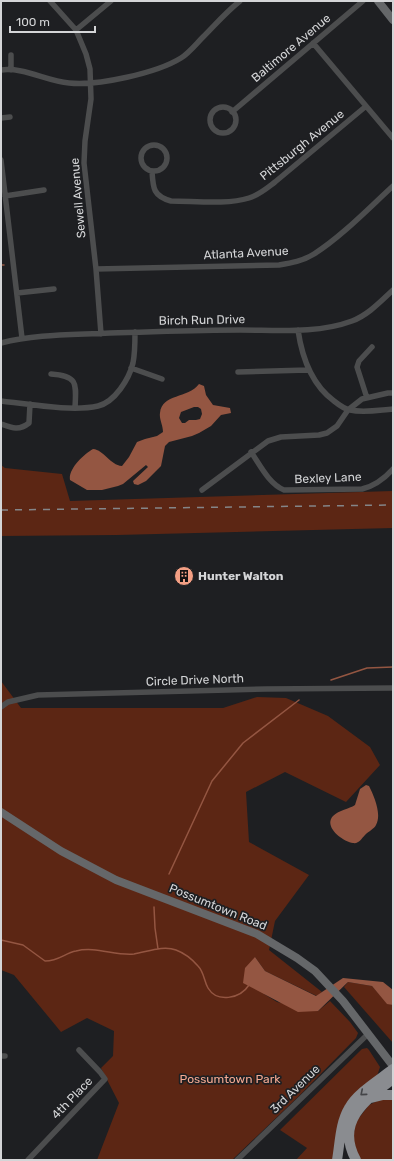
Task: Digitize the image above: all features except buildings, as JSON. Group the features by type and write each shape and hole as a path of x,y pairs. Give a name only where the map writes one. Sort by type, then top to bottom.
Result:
{"highway":[{"path":"337,1160 343,1125 348,1110 358,1097 393,1067"},
{"path":"356,1160 349,1141 350,1126 356,1111 393,1079"},
{"path":"368,1100 383,1095 393,1095"}],"main road":[{"path":"378,1 393,20"},
{"name":"Possumtown Road","path":"1,812 61,851 116,880 257,934 297,958 315,971 343,1001 393,1067"}],"street":[{"name":"Sewell Avenue","path":"50,1 76,30 86,54 91,83 84,163 96,269 101,334"},
{"path":"76,30 111,1"},
{"path":"1,70 12,70 64,82 91,83 149,71 166,66 182,58 240,1"},
{"name":"Baltimore Avenue","path":"232,112 363,1"},
{"path":"313,43 365,107 393,138"},
{"path":"11,55 12,70"},
{"name":"Pittsburgh Avenue","path":"152,171 153,186 156,192 162,198 171,201 231,201 249,198 260,193 276,182 365,107"},
{"path":"226,108 232,112 236,120 232,130 220,133 214,129 210,122 210,118 214,111 226,108"},
{"path":"1,118 10,117"},
{"path":"150,146 158,146 164,151 167,158 161,169 158,171 152,171 143,166 141,158 143,151 150,146"},
{"path":"1,160 22,338"},
{"name":"Atlanta Avenue","path":"96,269 279,265 298,262 313,255 340,234 393,186"},
{"path":"5,196 44,190"},
{"path":"17,293 54,288"},
{"name":"Birch Run Drive","path":"1,343 22,338 135,332 298,330 322,328 353,320 368,312 393,290"},
{"path":"298,330 300,343 308,370 328,396 348,410 358,411 393,409"},
{"path":"1,401 75,408 99,406 111,400 122,386 132,368 135,332"},
{"path":"366,398 356,367 359,361 372,347"},
{"path":"132,368 162,379"},
{"path":"238,372 308,370"},
{"path":"51,374 64,375 72,379 76,389 75,408"},
{"path":"202,490 251,452 274,439 326,433 337,426 348,410 362,398 393,393"},
{"path":"1,424 14,429 25,426 29,423 30,404"},
{"name":"Bexley Lane","path":"251,452 273,483 284,490 362,489 370,487 378,482 393,469"},
{"name":"Circle Drive North","path":"1,707 8,702 38,695 266,689 393,688"},
{"name":"3rd Avenue","path":"237,1160 368,1034"},
{"name":"4th Place","path":"28,1160 105,1079 79,1050"}],"green space":[{"path":"1,465 5,468 62,474 70,501 393,491 393,528 117,535 1,536"},
{"name":"Possumtown Park","path":"1,681 21,708 223,708 257,697 286,698 328,716 370,747 380,765 346,802 285,772 246,792 249,842 309,875 275,921 269,950 322,992 317,996 265,971 255,957 264,994 277,1002 318,1011 330,1001 350,1022 358,1033 356,1038 299,1096 232,1160 97,1160 119,1103 101,1068 113,1056 114,1031 87,1018 61,1032 14,975 1,970"},
{"path":"348,982 372,986 387,1003 393,1005 393,1043 344,987"},
{"path":"367,1048 380,1067 377,1076 333,1160 296,1160 307,1148 280,1130 362,1049"},
{"path":"381,1099 393,1100 393,1160 361,1160 353,1144 355,1123 369,1105"}],"shaded area":[{"path":"199,384 204,386 206,395 213,405 230,408 231,413 221,415 211,426 199,433 169,442 165,446 161,466 146,481 138,485 134,484 133,481 148,467 146,465 123,484 102,490 87,490 70,480 71,471 85,454 93,449 100,452 114,463 122,466 137,442 157,436 163,432 160,413 165,402 194,389","holes":["198,407 201,409 202,414 200,419 189,420 182,423 179,418 181,412"]},
{"path":"366,785 369,786 375,800 378,810 378,821 374,828 358,842 349,842 340,837 332,829 330,825 331,820 335,814 355,805 360,789"},
{"path":"255,957 265,971 316,996 343,978 383,982 393,990 393,1005 387,1004 372,986 348,982 318,1011 298,1012 243,983 245,968"}],"waterway":[{"path":"331,680 367,668 393,667"},
{"path":"169,874 212,781 243,743 299,700"},
{"path":"154,907 158,949"},
{"path":"1,940 23,945 45,961 54,960 72,952 83,950 134,954 166,948 176,950 188,956 196,963 202,971 208,988 217,996 234,996 245,990 249,985"}],"railway":[{"path":"1,510 393,505"}],"place":[{"name":"Hunter Walton","path":"184,576"}]}
